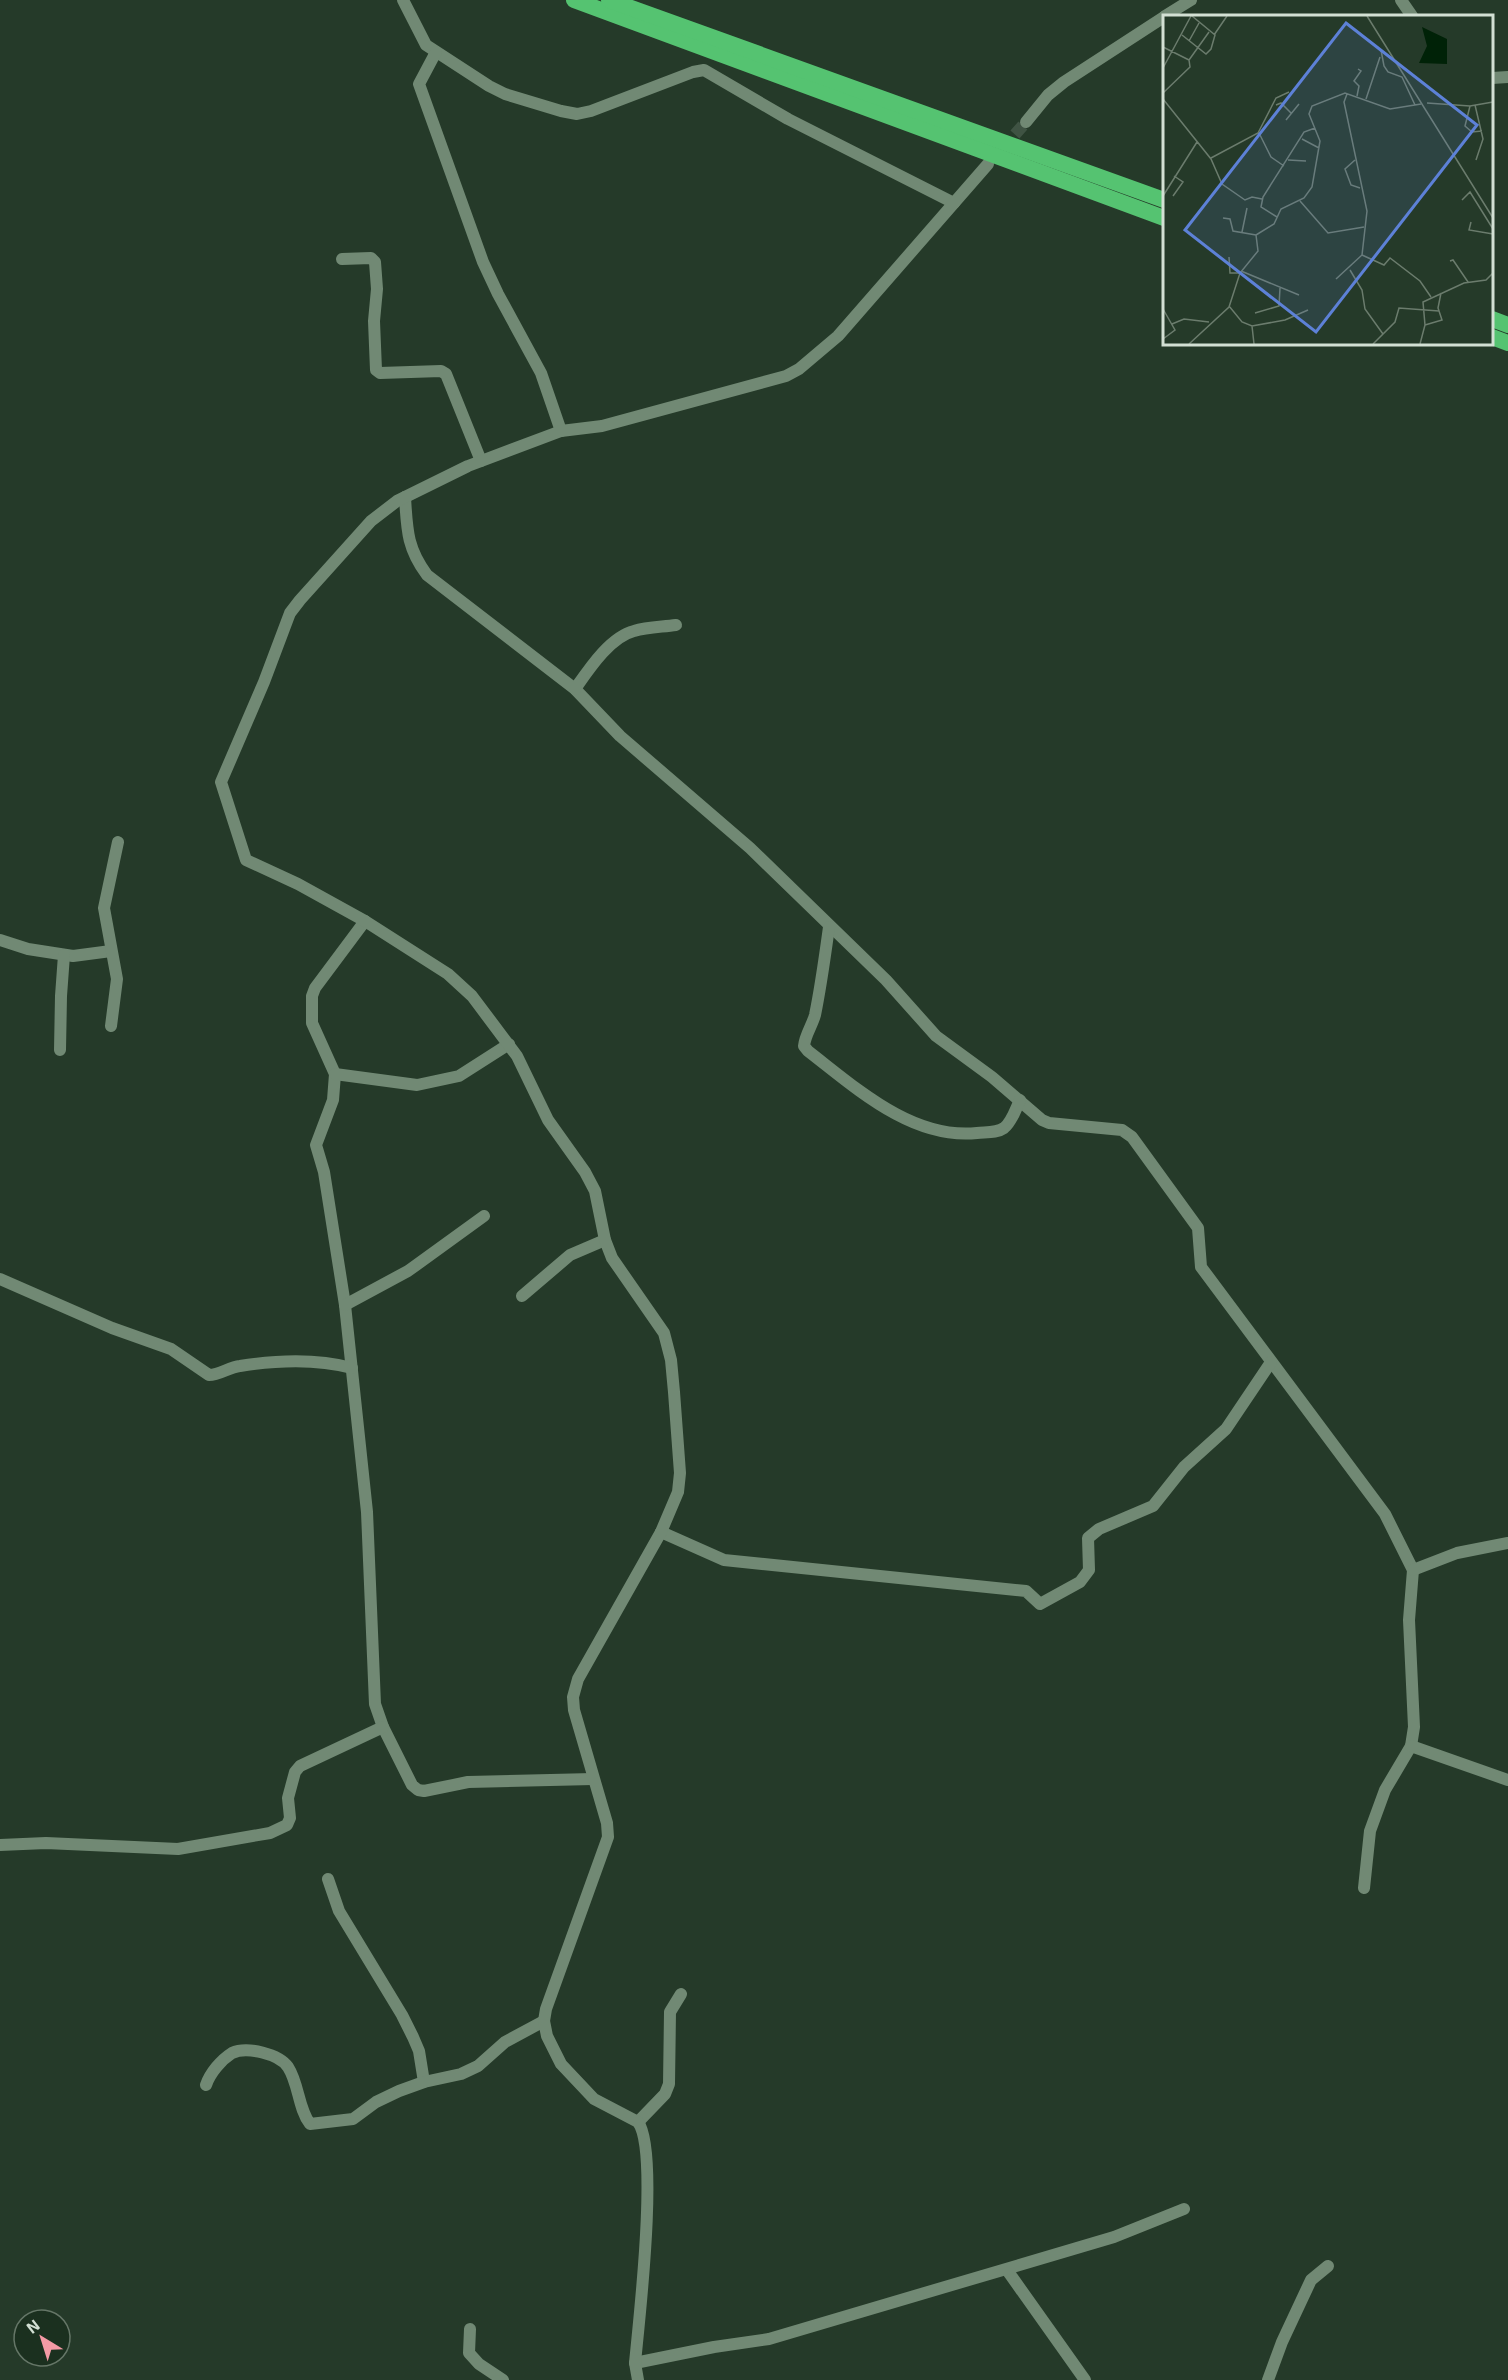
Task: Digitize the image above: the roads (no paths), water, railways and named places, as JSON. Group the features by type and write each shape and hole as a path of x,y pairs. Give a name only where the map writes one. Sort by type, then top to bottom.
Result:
{"highway":[{"path":"574,0 1163,218"},
{"path":"609,0 1163,200"},
{"path":"1493,321 1508,325"},
{"path":"1493,338 1508,343"}],"street":[{"path":"403,0 426,45 505,94 577,114 704,70 788,119 954,203"},
{"path":"1168,15 1191,0"},
{"path":"1401,0 1411,15"},
{"path":"1026,122 1048,95 1064,82 1163,18"},
{"path":"436,52 419,84 483,262 541,373 561,431"},
{"path":"1493,78 1508,77"},
{"path":"638,2380 635,2363 645,2254 647,2146 643,2129 638,2122 594,2099 561,2064 553,2050 544,2021 546,2009 608,1837 607,1823 574,1710 573,1697 578,1679 661,1532 676,1498 681,1473 671,1360 667,1344 660,1325 617,1267 605,1240 590,1181 548,1120 521,1062 509,1044 465,989 448,974 365,921 298,884 246,860 221,782 295,606 371,521 384,510 405,497 481,461 561,431 602,426 786,376 838,336 988,164"},
{"path":"342,259 372,258 375,262 376,370 380,373 441,371 446,374 481,461"},
{"path":"405,497 410,546 414,558 427,575 575,689 610,727 737,836 886,980 936,1036 1049,1123 1122,1130 1132,1137 1198,1228 1201,1268 1385,1514 1413,1570 1414,1582 1409,1620 1414,1727 1411,1746 1393,1772 1370,1831 1364,1888"},
{"path":"575,689 593,664 626,634 635,630 676,625"},
{"path":"111,1026 117,979 104,908 118,842"},
{"path":"365,921 315,988 312,996 312,1023 335,1074 333,1100 316,1145 324,1172 345,1305 352,1368 367,1512 375,1704 383,1727 412,1785 418,1790 424,1791 468,1782 593,1779"},
{"path":"829,927 815,1012 805,1040 804,1046 808,1051 882,1105 922,1126 940,1131 970,1134 997,1131 1008,1124 1020,1100"},
{"path":"0,940 28,949 73,956 111,951"},
{"path":"60,1050 64,955"},
{"path":"335,1074 417,1085 459,1076 509,1044"},
{"path":"345,1305 408,1271 484,1216"},
{"path":"522,1296 570,1256 605,1240"},
{"path":"0,1279 112,1328 164,1345 178,1352 209,1375 238,1366 290,1361 326,1362 352,1368"},
{"path":"661,1532 724,1560 1026,1591 1040,1604 1080,1582 1089,1570 1089,1538 1091,1535 1099,1529 1147,1510 1158,1500 1184,1467 1226,1429 1271,1362"},
{"path":"1413,1570 1457,1553 1508,1543"},
{"path":"0,1845 8,1847 46,1843 178,1849 270,1833 287,1825 290,1818 288,1798 294,1772 300,1766 383,1727"},
{"path":"1411,1746 1508,1780"},
{"path":"328,1879 339,1911 402,2015 419,2051 424,2082"},
{"path":"638,2122 665,2094 669,2084 670,2012 681,1994"},
{"path":"206,2085 220,2063 233,2053 251,2051 267,2054 276,2057 289,2069 310,2124 353,2119 376,2102 424,2082 461,2074 478,2066 505,2042 544,2021"},
{"path":"635,2363 766,2339 1008,2270 1114,2237 1184,2209"},
{"path":"1268,2380 1282,2342 1311,2280 1328,2266"},
{"path":"1008,2270 1085,2380"},
{"path":"470,2329 469,2354 475,2361 503,2380"}],"tunnel":[{"path":"1003,148 1026,122"}]}
